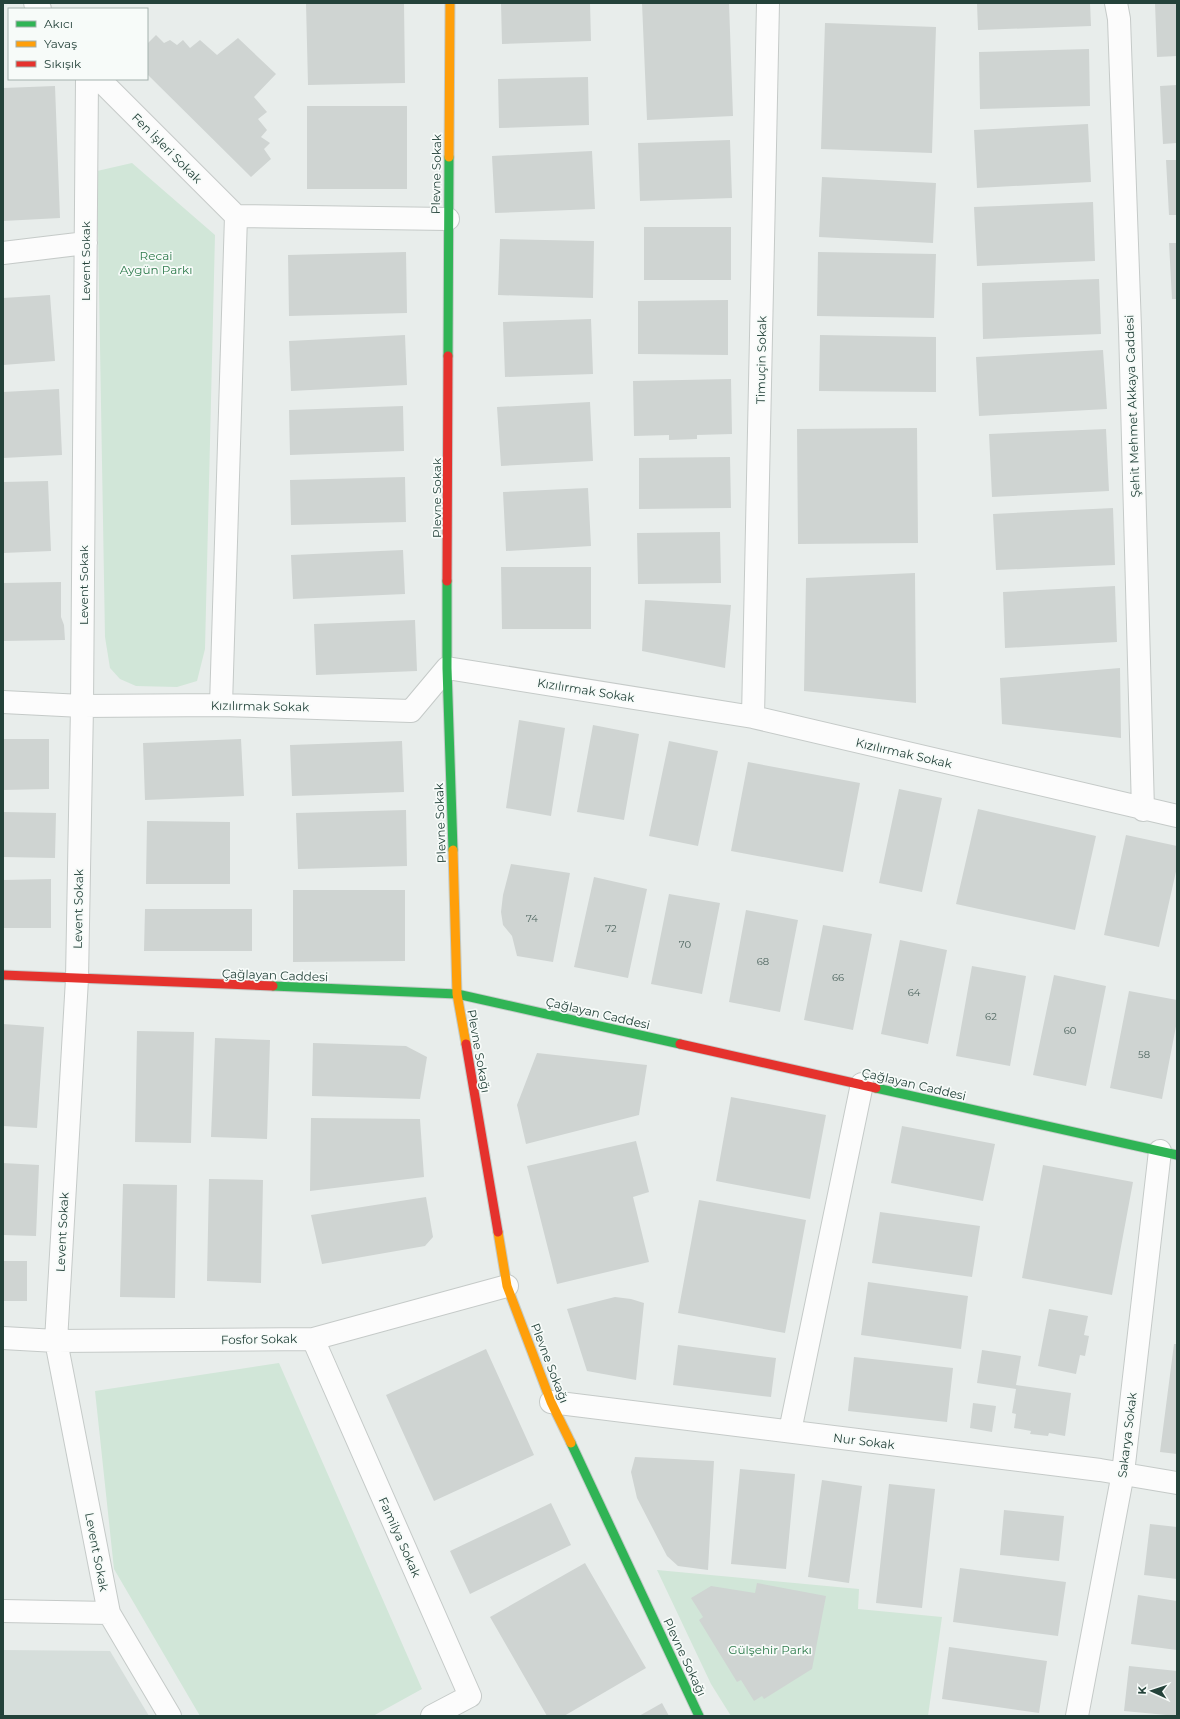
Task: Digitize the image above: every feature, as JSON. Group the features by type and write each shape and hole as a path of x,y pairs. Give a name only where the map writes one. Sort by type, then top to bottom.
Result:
{"street":[{"name":"Plevne Sokak","path":"450,3 447,668 457,994"},
{"name":"Timuçin Sokak","path":"754,717 768,3"},
{"name":"Şehit Mehmet Akkaya Caddesi","path":"1116,3 1119,19 1129,312 1143,810"},
{"name":"Levent Sokak","path":"87,80 82,706 77,979 56,1341 109,1613 170,1716"},
{"name":"Fen İşleri Sokak","path":"100,80 236,216"},
{"path":"221,705 236,216 448,219"},
{"path":"3,253 86,243"},
{"name":"Kızılırmak Sokak","path":"3,702 82,706 221,705 411,711 447,668 754,717 1143,810 1177,816"},
{"name":"Çağlayan Caddesi","path":"3,975 457,994 1168,1153"},
{"name":"Plevne Sokağı","path":"457,994 507,1286 551,1402 699,1716"},
{"path":"790,1432 862,1084"},
{"name":"Sakarya Sokak","path":"1078,1716 1123,1473 1168,1153"},
{"name":"Fosfor Sokak","path":"3,1338 56,1341 313,1338 507,1286"},
{"name":"Familya Sokak","path":"313,1338 470,1696 432,1716"},
{"name":"Nur Sokak","path":"551,1402 1123,1473 1177,1483"},
{"path":"3,1611 109,1613"}],"shaded area":[{"path":"3,1650 110,1651 149,1716 3,1716"}],"green space":[{"name":"Recai Aygün Parkı","path":"132,163 215,235 205,649 197,681 177,687 136,686 120,679 110,668 105,637 97,171"},
{"path":"279,1363 422,1689 373,1716 200,1716 114,1569 95,1391"},
{"name":"Gülşehir Parkı","path":"657,1570 859,1589 858,1609 942,1617 928,1716 731,1716 711,1684"}],"building":[{"path":"306,3 404,3 405,83 308,85"},
{"path":"501,3 590,3 591,41 502,44"},
{"path":"642,3 729,3 733,116 647,120"},
{"path":"977,3 1090,3 1091,26 978,30"},
{"path":"1155,3 1177,3 1177,56 1157,57"},
{"path":"825,23 936,27 932,153 821,149"},
{"path":"156,35 164,43 170,40 177,45 183,40 190,48 200,40 217,55 238,38 276,74 254,97 267,112 258,119 267,130 261,137 270,143 264,149 271,159 251,177 148,75 148,43"},
{"path":"1089,49 1090,106 980,109 979,52"},
{"path":"588,77 589,125 499,128 498,79"},
{"path":"1177,85 1177,143 1163,144 1160,86"},
{"path":"55,86 60,218 3,221 3,88"},
{"path":"307,106 407,106 407,189 307,189"},
{"path":"1088,124 1091,182 977,188 974,130"},
{"path":"730,140 732,198 640,201 638,143"},
{"path":"592,151 595,209 495,213 492,156"},
{"path":"1166,160 1177,160 1177,215 1169,215"},
{"path":"822,177 936,183 933,243 819,237"},
{"path":"1093,202 1095,261 977,266 974,207"},
{"path":"644,227 731,227 731,280 644,280"},
{"path":"500,239 594,241 593,298 498,295"},
{"path":"1169,243 1177,243 1177,299 1172,299"},
{"path":"406,252 407,313 289,316 288,255"},
{"path":"818,252 936,254 934,318 817,316"},
{"path":"1099,279 1101,334 983,339 982,283"},
{"path":"50,295 55,361 3,365 3,298"},
{"path":"728,300 728,355 638,354 638,301"},
{"path":"591,319 593,374 505,377 503,322"},
{"path":"405,335 407,385 291,391 289,341"},
{"path":"820,335 936,337 936,392 819,391"},
{"path":"1103,350 1107,409 979,416 976,357"},
{"path":"731,379 732,434 697,435 697,439 669,440 669,435 634,436 633,381"},
{"path":"59,389 62,455 3,458 3,392"},
{"path":"590,402 593,461 501,466 497,407"},
{"path":"403,406 404,451 290,455 289,410"},
{"path":"917,428 918,543 798,544 797,429"},
{"path":"1106,429 1109,491 992,497 989,434"},
{"path":"730,457 731,508 639,509 639,458"},
{"path":"405,477 406,522 291,525 290,480"},
{"path":"48,481 51,551 3,553 3,482"},
{"path":"588,488 591,546 506,551 503,492"},
{"path":"1113,508 1115,565 996,570 993,514"},
{"path":"720,532 721,583 638,584 637,533"},
{"path":"403,550 405,594 293,599 291,555"},
{"path":"501,567 591,567 591,629 502,629"},
{"path":"915,573 916,703 804,691 806,578"},
{"path":"61,582 61,617 64,625 65,640 3,641 3,583"},
{"path":"1115,586 1117,642 1005,648 1003,592"},
{"path":"645,600 731,605 725,668 642,651"},
{"path":"415,620 417,671 316,675 314,624"},
{"path":"1120,668 1121,738 1002,724 1000,678"},
{"path":"519,720 565,728 551,816 506,808"},
{"path":"593,725 639,734 624,820 577,812"},
{"path":"3,739 49,739 49,789 3,790"},
{"path":"241,739 244,796 145,800 143,743"},
{"path":"402,741 404,792 292,796 290,745"},
{"path":"669,741 718,751 698,846 649,836"},
{"path":"748,762 860,783 843,872 731,851"},
{"path":"899,789 942,798 922,892 879,883"},
{"path":"978,809 1096,836 1075,930 956,904"},
{"path":"406,810 407,866 298,869 296,813"},
{"path":"3,812 56,813 55,858 3,857"},
{"path":"147,821 230,822 230,884 146,884"},
{"path":"1126,835 1177,846 1177,867 1159,947 1104,935"},
{"path":"511,864 570,873 553,962 517,956 512,936 503,925 501,912 503,895"},
{"path":"594,877 647,889 628,978 574,967"},
{"path":"51,879 51,928 3,928 3,880"},
{"path":"293,890 405,890 405,961 293,962"},
{"path":"669,894 720,903 702,994 651,984"},
{"path":"145,909 252,909 252,951 144,951"},
{"path":"746,910 798,920 780,1012 729,1002"},
{"path":"823,925 872,934 853,1030 804,1020"},
{"path":"900,940 947,950 928,1044 881,1034"},
{"path":"972,966 1026,976 1010,1066 956,1056"},
{"path":"1054,975 1106,986 1086,1086 1033,1075"},
{"path":"1129,991 1177,1000 1177,1021 1162,1099 1110,1088"},
{"path":"3,1024 44,1027 37,1128 3,1126"},
{"path":"137,1031 194,1032 191,1143 135,1142"},
{"path":"215,1038 270,1040 267,1139 211,1137"},
{"path":"313,1043 406,1046 427,1057 420,1099 312,1096"},
{"path":"537,1053 647,1065 639,1115 526,1144 517,1105"},
{"path":"731,1097 826,1115 810,1199 716,1181"},
{"path":"311,1118 420,1119 424,1177 310,1191"},
{"path":"902,1126 995,1144 983,1201 891,1183"},
{"path":"636,1141 649,1192 633,1197 649,1262 557,1284 527,1166"},
{"path":"3,1163 39,1165 36,1236 3,1235"},
{"path":"1043,1165 1133,1182 1112,1295 1022,1278"},
{"path":"209,1179 263,1180 261,1283 207,1281"},
{"path":"123,1184 177,1185 175,1298 120,1297"},
{"path":"426,1197 433,1237 425,1246 322,1264 311,1215"},
{"path":"699,1200 806,1220 785,1333 678,1313"},
{"path":"880,1212 980,1226 972,1277 872,1263"},
{"path":"3,1261 27,1261 27,1301 3,1301"},
{"path":"868,1282 968,1296 961,1349 861,1335"},
{"path":"615,1297 631,1299 644,1303 636,1380 587,1371 567,1309"},
{"path":"1049,1309 1088,1316 1084,1335 1089,1336 1085,1356 1080,1355 1076,1374 1038,1366"},
{"path":"1174,1344 1177,1344 1177,1454 1160,1452"},
{"path":"678,1345 776,1358 771,1397 673,1385"},
{"path":"486,1349 534,1455 434,1501 386,1395"},
{"path":"982,1350 1021,1356 1016,1385 1071,1393 1065,1436 1049,1433 1048,1436 1030,1434 1031,1431 1014,1428 1016,1414 1012,1413 1016,1389 977,1383"},
{"path":"854,1357 953,1368 947,1422 848,1411"},
{"path":"973,1403 996,1406 992,1432 970,1428"},
{"path":"635,1457 714,1461 708,1570 678,1566 667,1556 637,1498 631,1472"},
{"path":"740,1469 795,1474 786,1569 731,1564"},
{"path":"822,1480 862,1486 849,1583 808,1577"},
{"path":"889,1484 935,1489 922,1608 876,1603"},
{"path":"551,1503 571,1545 470,1594 450,1551"},
{"path":"1004,1510 1064,1516 1059,1561 1000,1555"},
{"path":"1150,1524 1177,1527 1177,1579 1144,1575"},
{"path":"585,1563 646,1668 564,1716 547,1716 490,1617"},
{"path":"960,1568 1066,1582 1058,1636 953,1622"},
{"path":"757,1583 826,1596 812,1669 764,1699 762,1696 754,1701 741,1680 737,1682 699,1620 703,1617 691,1598 711,1586 755,1593"},
{"path":"1138,1595 1177,1601 1177,1650 1131,1644"},
{"path":"949,1647 1047,1661 1039,1713 942,1699"},
{"path":"1129,1666 1177,1671 1177,1716 1124,1711"},
{"path":"662,1703 669,1716 639,1716"}],"traffic: fast":[{"path":"448,356 449,157"},
{"path":"447,581 447,668 453,850"},
{"path":"273,986 457,994 680,1044"},
{"path":"876,1088 1177,1155"},
{"path":"571,1443 699,1716"}],"traffic: slow":[{"path":"449,157 450,3"},
{"path":"453,850 457,994 466,1044"},
{"path":"498,1232 507,1286 551,1402 571,1443"}],"traffic: jam":[{"path":"447,581 448,356"},
{"path":"3,975 273,986"},
{"path":"466,1044 498,1232"},
{"path":"680,1044 876,1088"}]}
